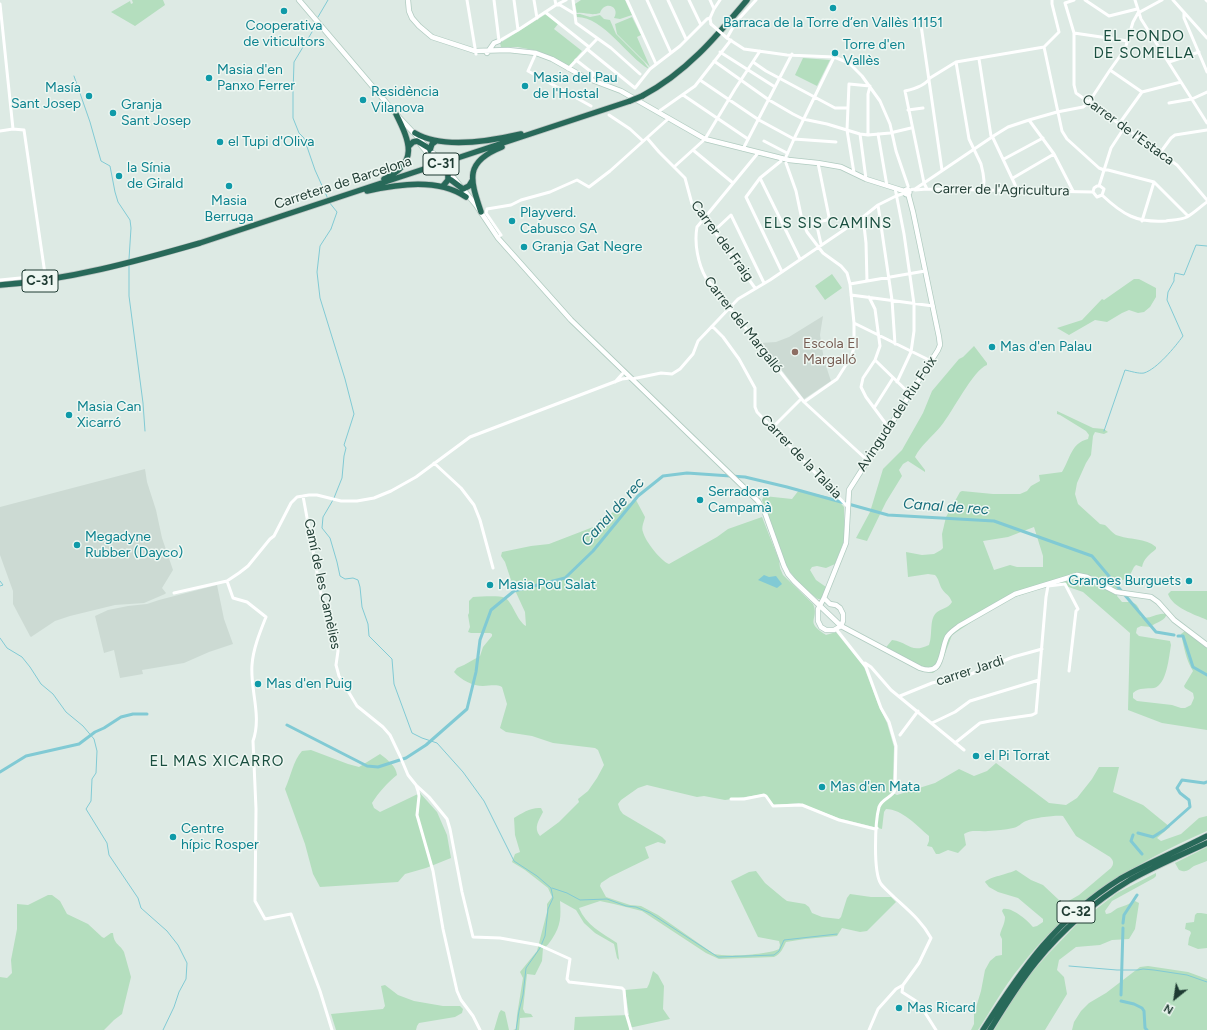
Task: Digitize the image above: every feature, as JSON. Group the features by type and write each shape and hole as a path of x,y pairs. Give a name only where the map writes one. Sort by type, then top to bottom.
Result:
{"highway":[{"name":"Carretera de Barcelona","path":"0,285 38,281 104,269 145,258 325,202 630,101 642,96 669,80 693,60 747,0"},
{"path":"333,199 399,172 406,161 409,146 396,114"},
{"path":"415,133 427,139 436,141 457,142 497,139 546,129"},
{"path":"444,168 450,178 463,188 469,186 478,162 484,157 499,148 546,129"},
{"path":"430,152 432,144 436,141"},
{"path":"409,146 413,142 418,142 430,152 436,162"},
{"path":"443,186 450,178"},
{"path":"472,180 481,212"},
{"path":"333,199 390,187 424,185 443,186 466,197"},
{"name":"C-32","path":"982,1030 1032,958 1075,912 1120,880 1143,867 1207,836"},
{"name":"C-32","path":"990,1030 1015,990 1036,962 1056,939 1078,918 1098,902 1131,880 1207,843"}],"street":[{"path":"299,0 418,142 430,152"},
{"path":"408,0 410,14 416,24 428,34 476,52 520,50 536,53 590,79 621,91 705,139 784,160 841,167 866,179 906,192"},
{"path":"467,0 476,52"},
{"path":"494,0 499,50"},
{"path":"514,0 518,30"},
{"path":"534,0 537,18"},
{"path":"555,0 556,5"},
{"path":"488,52 494,43 566,0"},
{"path":"573,0 576,23 596,39 611,48 640,74"},
{"path":"627,0 656,64"},
{"path":"647,0 671,53"},
{"path":"668,0 686,40"},
{"path":"689,0 701,25"},
{"path":"710,0 714,9"},
{"path":"545,12 635,88 656,64 671,53 710,18 720,0"},
{"path":"658,112 695,86 729,39 736,22 756,0"},
{"path":"927,189 924,183 911,128 905,91 919,87 930,78 957,62 1036,47 1044,47 1059,32 1052,0"},
{"name":"Carrer de l'Estaca","path":"1074,0 1065,3 1074,33 1074,85 1076,93 1177,165 1207,201"},
{"path":"1085,0 1109,16 1137,9"},
{"path":"1135,0 1138,13 1207,123"},
{"path":"174,593 227,581 239,574 248,566 274,536 291,503 297,497 317,495 341,501 357,501 374,498 391,491 416,477 470,437 622,379 661,373 672,374 677,372 689,361 698,341 738,299 782,272 878,205 915,189 1008,127 1057,112 1083,107 1089,102 1125,49 1133,22 1138,13 1162,0"},
{"path":"1173,0 1207,38"},
{"path":"0,4 13,129"},
{"path":"556,5 560,5 575,14"},
{"path":"1184,12 1184,18 1207,72"},
{"path":"710,18 710,23 744,49 787,55 792,54 834,57 849,63 870,86 880,101 893,132 896,151 908,186 906,192"},
{"path":"921,25 930,78 942,170"},
{"path":"1074,33 1128,41"},
{"path":"568,69 596,39"},
{"path":"1044,47 1057,112 1062,131 1067,138 1099,168 1154,182 1188,216"},
{"path":"720,52 747,71 774,87"},
{"path":"674,167 705,139 760,52"},
{"path":"1169,62 1199,52"},
{"path":"536,53 528,72 591,106"},
{"path":"743,149 792,54"},
{"path":"782,272 746,197 760,178 784,160 834,57"},
{"path":"979,58 991,136 1004,159 1018,191"},
{"path":"576,60 594,74 590,79"},
{"path":"714,61 769,100 803,119 868,135 911,128"},
{"path":"753,62 835,108 848,108"},
{"path":"957,62 969,139 981,164 984,181 983,190"},
{"path":"1110,70 1142,92"},
{"path":"700,80 759,120 794,139 836,142"},
{"path":"1119,124 1142,92 1181,82"},
{"path":"854,173 847,130 849,84 870,86"},
{"path":"868,135 868,94 870,86"},
{"path":"1169,103 1192,99 1207,92"},
{"path":"683,95 748,139"},
{"path":"908,110 923,108"},
{"path":"609,115 630,129 644,141"},
{"path":"497,237 501,235 486,213 487,208 511,205 521,200 550,192 577,180 589,187 610,171 668,118"},
{"path":"401,120 415,133 463,188 486,221"},
{"path":"1029,120 1054,154 1073,191"},
{"path":"1102,195 1097,197 1093,192 1094,188 1099,186 1111,148 1124,128"},
{"path":"0,131 13,129 24,130 45,274 40,276 0,280"},
{"path":"1160,153 1175,135 1207,130"},
{"path":"860,134 866,179"},
{"path":"878,134 887,186"},
{"name":"Carrer del Fraig","path":"647,138 658,152 685,178 692,204 704,217 755,288"},
{"path":"1004,159 1043,138"},
{"path":"764,141 787,153"},
{"path":"694,150 733,183"},
{"name":"Carrer del Margalló","path":"758,153 697,227 697,250 700,264 706,278 801,399 867,460"},
{"path":"1013,178 1054,154"},
{"path":"784,160 796,192 803,225 807,232 820,245"},
{"path":"436,162 444,168"},
{"path":"803,225 827,220 829,217 818,163"},
{"path":"450,178 486,221 497,237 571,320 741,483 762,506 788,574 839,628 866,667 881,708 889,722 896,746 895,790 880,804 876,856 878,878 880,883 919,920 926,928 931,938 919,963 903,985 896,989 878,1009 869,1030"},
{"path":"760,178 800,259"},
{"path":"1142,221 1154,182"},
{"path":"1099,186 1104,190 1102,195"},
{"path":"896,189 914,304 914,331 911,352 897,382"},
{"name":"Carrer de l'Agricultura","path":"906,192 915,189 927,189 1093,192"},
{"name":"Avinguda del Riu Foix","path":"820,607 846,543 849,490 940,345 911,203 906,192"},
{"path":"1102,195 1126,213 1142,221 1152,222 1181,220 1207,201"},
{"path":"878,205 892,300 895,344"},
{"path":"714,231 731,215 764,283"},
{"path":"862,217 866,243 866,281"},
{"path":"804,402 837,379 851,357 854,348 854,324 850,284 847,273 841,266 823,253 816,222"},
{"path":"850,284 925,272"},
{"path":"851,295 933,306"},
{"path":"869,297 875,309 880,346 875,360 861,382 862,392 889,428"},
{"path":"854,324 931,361"},
{"name":"Carrer de la Talaia","path":"712,326 723,337 739,359 755,388 755,407 757,412 847,506"},
{"path":"875,360 910,394"},
{"path":"618,366 618,377"},
{"path":"615,382 624,372"},
{"path":"622,379 624,372"},
{"path":"874,408 893,378"},
{"path":"772,428 801,399"},
{"path":"434,463 461,488 474,505 480,520 493,568"},
{"name":"Camí de les Camèlies","path":"303,496 321,594 336,640 338,651 336,666 339,676 357,706 383,727 390,735 408,775 416,785 419,796 416,815 433,871 443,929 457,991 480,1030"},
{"path":"820,607 818,609 818,621 821,627 829,630 839,628 858,635 920,668 931,670 936,668 939,664 945,642 951,632 1015,594 1072,576 1082,575 1116,592 1150,597 1158,602 1174,620 1207,645"},
{"path":"227,581 233,598 247,602 266,617 258,636 252,665 257,722 253,741 256,809 255,901 264,919 291,914 320,991 332,1030"},
{"path":"1047,585 1065,584 1078,609 1075,617 1069,671"},
{"path":"955,743 980,724 990,721 1035,715 1047,585"},
{"path":"824,598 830,604"},
{"path":"820,607 830,604 836,605 840,608 845,622 858,635"},
{"path":"839,628 844,617"},
{"name":"carrer Jardi","path":"900,696 932,683 970,674 1013,657 1042,649"},
{"path":"863,662 871,667 891,690 964,750"},
{"path":"932,723 955,712 970,701 1039,680"},
{"path":"900,735 918,711"},
{"path":"416,785 429,797 447,819 473,937 500,938 539,945 570,959 569,982 622,988 624,990 626,1013 631,1030"},
{"path":"732,799 744,799 764,795 775,807 794,804 802,805 839,820 869,828 877,828"},
{"path":"903,985 902,992 919,1004 936,1030"}],"shaded area":[{"name":"Escola El Margalló","path":"823,316 820,335 824,360 831,381 804,399 761,343 776,342 789,337"},
{"path":"145,469 162,538 173,570 162,588 166,593 144,603 115,605 70,616 55,621 31,637 13,604 13,591 0,555 0,507"},
{"path":"217,585 224,619 233,644 209,652 184,663 142,670 143,674 120,678 114,650 104,653 95,616 108,610 147,604"}],"green space":[{"path":"132,0 163,0 165,5 135,26 111,12 130,1 131,4 133,3"},
{"path":"581,0 625,0 632,15 620,19 614,18 616,14 615,10 611,6 605,7 600,13 577,13 575,4"},
{"path":"546,14 558,24 554,29 582,51 569,66 538,51 518,47 501,47 500,43"},
{"path":"576,14 590,17 600,15 604,19 610,20 616,34 649,69 632,56 615,38 597,23 577,17"},
{"path":"632,17 641,35 637,37 650,67 617,34 615,24"},
{"path":"803,58 830,60 817,86 795,75"},
{"path":"832,274 842,288 825,300 815,286"},
{"path":"1134,279 1139,279 1156,288 1156,297 1150,307 1144,312 1138,313 1129,310 1107,322 1095,320 1069,335 1057,328 1082,320 1102,299 1104,300"},
{"path":"974,346 987,365 975,375 946,420 917,453 915,457 925,472 908,461 903,464 899,470 902,476 886,502 867,541 856,538 870,512 883,469 902,450 923,413 932,391 959,359"},
{"path":"1057,411 1093,428 1104,429 1108,432 1104,434 1095,432 1093,436 1091,455 1077,483 1075,494 1078,504 1100,524 1105,525 1116,535 1147,542 1156,547 1156,549 1145,559 1142,567 1136,565 1130,575 1123,580 1111,577 1119,588 1117,596 1122,602 1131,602 1137,605 1141,617 1147,618 1160,614 1166,614 1163,620 1151,627 1141,626 1137,628 1136,633 1139,636 1170,641 1171,645 1167,670 1162,682 1154,688 1136,691 1133,693 1133,698 1137,701 1172,705 1181,708 1191,705 1194,698 1193,693 1184,686 1193,671 1184,649 1181,634 1185,631 1207,647 1207,730 1162,723 1128,710 1130,633 1083,592 1057,583 1003,601 952,635 940,667 933,673 920,671 883,651 892,640 898,641 913,648 929,645 934,616 938,611 949,606 952,602 950,597 942,589 935,575 928,574 908,577 906,552 922,555 934,554 943,548 942,534 946,517 960,492 1020,494 1027,491 1031,486 1040,481 1039,475 1062,472 1074,448 1082,441 1088,439 1089,435 1086,431 1057,414","holes":["1034,527 1043,556 1043,567 1017,567 1010,565 994,570 983,541 1008,537"]},
{"path":"799,490 837,499 844,507 844,541 835,564 826,568 817,566 812,567 810,570 816,580 826,587 822,599 818,599 803,588 787,568 762,500 764,496 792,499"},
{"path":"636,500 645,517 642,528 644,536 658,555 669,564 717,537 728,529 762,517 779,560 783,575 813,604 815,609 815,626 826,635 836,632 864,667 887,723 894,747 891,792 897,795 935,783 959,769 974,776 987,771 996,763 1049,803 1066,805 1077,798 1092,779 1099,767 1119,767 1113,792 1143,805 1170,827 1157,838 1161,841 1181,834 1199,818 1207,816 1207,831 1154,856 1105,887 1082,904 1039,944 1009,982 978,1030 971,1030 974,1024 974,1014 981,991 985,970 990,961 996,956 1002,955 1002,939 1000,935 1005,920 1002,911 1003,909 1015,912 1033,927 1043,922 1043,919 1018,898 998,892 989,887 985,882 1016,870 1031,880 1043,885 1060,901 1065,903 1079,895 1113,865 1113,861 1110,857 1076,836 1063,816 1050,816 1034,819 1026,821 1017,827 1010,829 970,832 964,834 966,845 958,853 948,850 936,854 932,847 927,846 929,836 909,819 892,810 886,809 884,812 882,829 838,818 799,803 774,805 765,794 725,800 704,796 697,797 647,785 638,788 621,800 618,804 623,814 662,837 666,841 665,844 658,842 645,847 649,858 610,877 601,883 600,886 606,897 630,905 641,906 658,915 714,954 747,955 766,953 779,949 779,941 758,937 731,881 749,872 756,871 765,883 787,901 805,904 809,907 812,913 822,917 839,919 850,894 871,897 891,897 896,902 867,931 860,932 842,928 837,936 786,942 780,953 774,957 719,959 706,953 642,911 600,901 579,908 590,924 617,943 619,960 617,958 614,944 595,933 584,923 576,910 560,901 559,925 555,934 549,943 543,948 542,961 535,975 527,974 523,1009 525,1013 531,1014 533,1017 520,1018 519,1030 513,1030 516,1029 523,978 520,972 537,951 547,912 547,904 552,897 548,888 512,862 515,854 520,852 515,835 514,818 530,809 541,808 543,812 538,821 537,827 540,836 559,822 579,802 578,799 588,791 604,765 598,750 595,748 553,743 532,736 506,732 500,728 507,704 502,687 495,685 483,686 471,684 454,672 457,668 480,656 483,647 492,636 490,633 468,632 470,627 468,615 469,601 473,597 494,596 505,598 526,626 525,612 513,586 505,562 501,556 502,552 549,544 601,524 600,519"},
{"path":"1171,591 1207,591 1207,620 1184,610 1174,603 1168,594"},
{"path":"311,750 359,767 380,754 383,756 393,766 397,775 380,791 372,803 374,808 380,812 420,793 437,812 447,835 451,858 426,868 405,874 398,882 320,887 313,874 305,844 285,789 299,755 302,751"},
{"path":"1207,847 1207,861 1194,866 1187,871 1179,870 1175,863"},
{"path":"1156,873 1154,878 1112,901 1105,911 1106,914 1108,914 1135,901 1139,903 1135,929 1129,939 1112,940 1100,945 1076,947 1059,960 1057,970 1064,977 1067,994 1045,1030 994,1030 1024,981 1078,923 1117,893"},
{"path":"48,895 52,895 60,901 67,914 88,924 102,937 104,938 113,933 116,942 124,952 131,977 122,1014 104,1030 0,1030 0,977 7,978 12,973 11,960 17,929 17,904 28,905"},
{"path":"1197,913 1207,914 1207,948 1198,949 1188,945 1191,933 1185,929 1186,923 1194,922 1195,915"},
{"path":"1148,966 1188,972 1207,979 1207,1030 1072,1030 1074,1022 1081,1011 1089,1003 1106,993 1140,967"},
{"path":"653,971 658,975 664,986 663,1009 670,1019 629,1028 629,1030 574,1030 575,1017 629,1015 625,990 647,988"},
{"path":"385,985 398,995 414,1001 443,1006 460,1006 463,1009 462,1013 455,1017 419,1023 416,1030 336,1030 331,1014 383,1009 385,1006 381,986"},
{"path":"501,1010 505,1012 509,1030 494,1030"}],"water":[{"path":"764,575 769,577 776,576 782,584 777,588 758,580"}],"waterway":[{"path":"318,17 328,0"},
{"path":"316,22 312,32 294,62 293,118 299,133 304,138 315,170 328,199"},
{"path":"74,76 90,122 101,161 110,166 118,202 130,220 131,228 129,259"},
{"path":"329,202 337,212 331,229"},
{"path":"331,229 320,246 317,272 320,298 345,379 354,414 344,445 346,448 342,478 334,498"},
{"path":"1104,431 1125,370 1137,373 1149,371 1165,357 1183,336 1167,300 1168,292 1174,281 1175,273 1184,275 1196,245 1207,246"},
{"path":"129,265 129,296 143,403 145,431"},
{"name":"Canal de rec","path":"287,725 367,766 378,767 406,758 426,745 467,709 476,672 480,640 491,610 514,591 565,578 593,551 638,496 663,476 687,473 745,477 888,515 994,521 1092,556 1156,632 1174,635"},
{"path":"333,500 323,517 322,528 330,538 340,576 345,579 353,578 358,580 362,607 368,624 369,636 392,659 394,684 412,733 437,743 463,772 484,801 514,861 537,876 551,888 553,898 548,909 545,936 540,948 526,968 523,995 516,1030"},
{"path":"0,581 3,585 0,586"},
{"name":"Canal de rec","path":"1178,636 1183,636 1193,667 1207,675"},
{"path":"0,638 7,648 22,657 41,684 53,694 66,712 83,726 94,739 97,751 96,773 92,779 91,801 86,809 107,843 109,855 138,898 141,908 167,931 178,945 187,963 186,979 163,1030"},
{"name":"Canal de rec","path":"0,772 26,756 79,744 95,732 121,717 133,714 147,714"},
{"name":"Canal de rec","path":"1138,833 1153,837 1164,830 1190,807 1189,800 1180,793 1177,788 1182,780 1204,783 1207,782"},
{"name":"Canal de rec","path":"1133,835 1131,841 1142,854"},
{"path":"552,888 567,893 580,900 607,899 626,906 636,907 650,913 718,957 774,955 779,951 784,940 837,934"},
{"name":"Canal de rec","path":"1123,923 1124,915 1137,895"},
{"name":"Canal de rec","path":"1121,995 1123,928"},
{"path":"1069,966 1117,970 1154,970 1187,975 1207,982"},
{"name":"Canal de rec","path":"1121,1001 1134,1004 1142,1008 1144,1011 1145,1028 1147,1030"}],"place":[{"name":"Barraca de la Torre d’en Vallès 11151","path":"833,8"},
{"name":"Cooperativa de viticultors","path":"284,11"},
{"name":"Torre d'en Vallès","path":"835,53"},
{"name":"Masia d'en Panxo Ferrer","path":"209,78"},
{"name":"Masia del Pau de l'Hostal","path":"525,86"},
{"name":"Masía Sant Josep","path":"89,96"},
{"name":"Residència Vilanova","path":"363,100"},
{"name":"Granja Sant Josep","path":"113,113"},
{"name":"el Tupi d'Oliva","path":"220,142"},
{"name":"la Sínia de Girald","path":"119,176"},
{"name":"Masia Berruga","path":"229,186"},
{"name":"Playverd. Cabusco SA","path":"512,221"},
{"name":"Granja Gat Negre","path":"524,247"},
{"name":"Mas d'en Palau","path":"992,347"},
{"name":"Escola El Margalló","path":"795,352"},
{"name":"Masia Can Xicarró","path":"69,415"},
{"name":"Serradora Campamà","path":"700,500"},
{"name":"Megadyne Rubber (Dayco)","path":"77,545"},
{"name":"Granges Burguets","path":"1189,581"},
{"name":"Masia Pou Salat","path":"490,585"},
{"name":"Mas d'en Puig","path":"258,684"},
{"name":"el Pi Torrat","path":"976,756"},
{"name":"Mas d'en Mata","path":"822,787"},
{"name":"Centre hípic Rosper","path":"173,837"},
{"name":"Mas Ricard","path":"899,1008"}],"district":[{"name":"EL FONDO DE SOMELLA","path":"1144,46"},
{"name":"ELS SIS CAMINS","path":"828,224"},
{"name":"EL MAS XICARRO","path":"217,762"}]}
